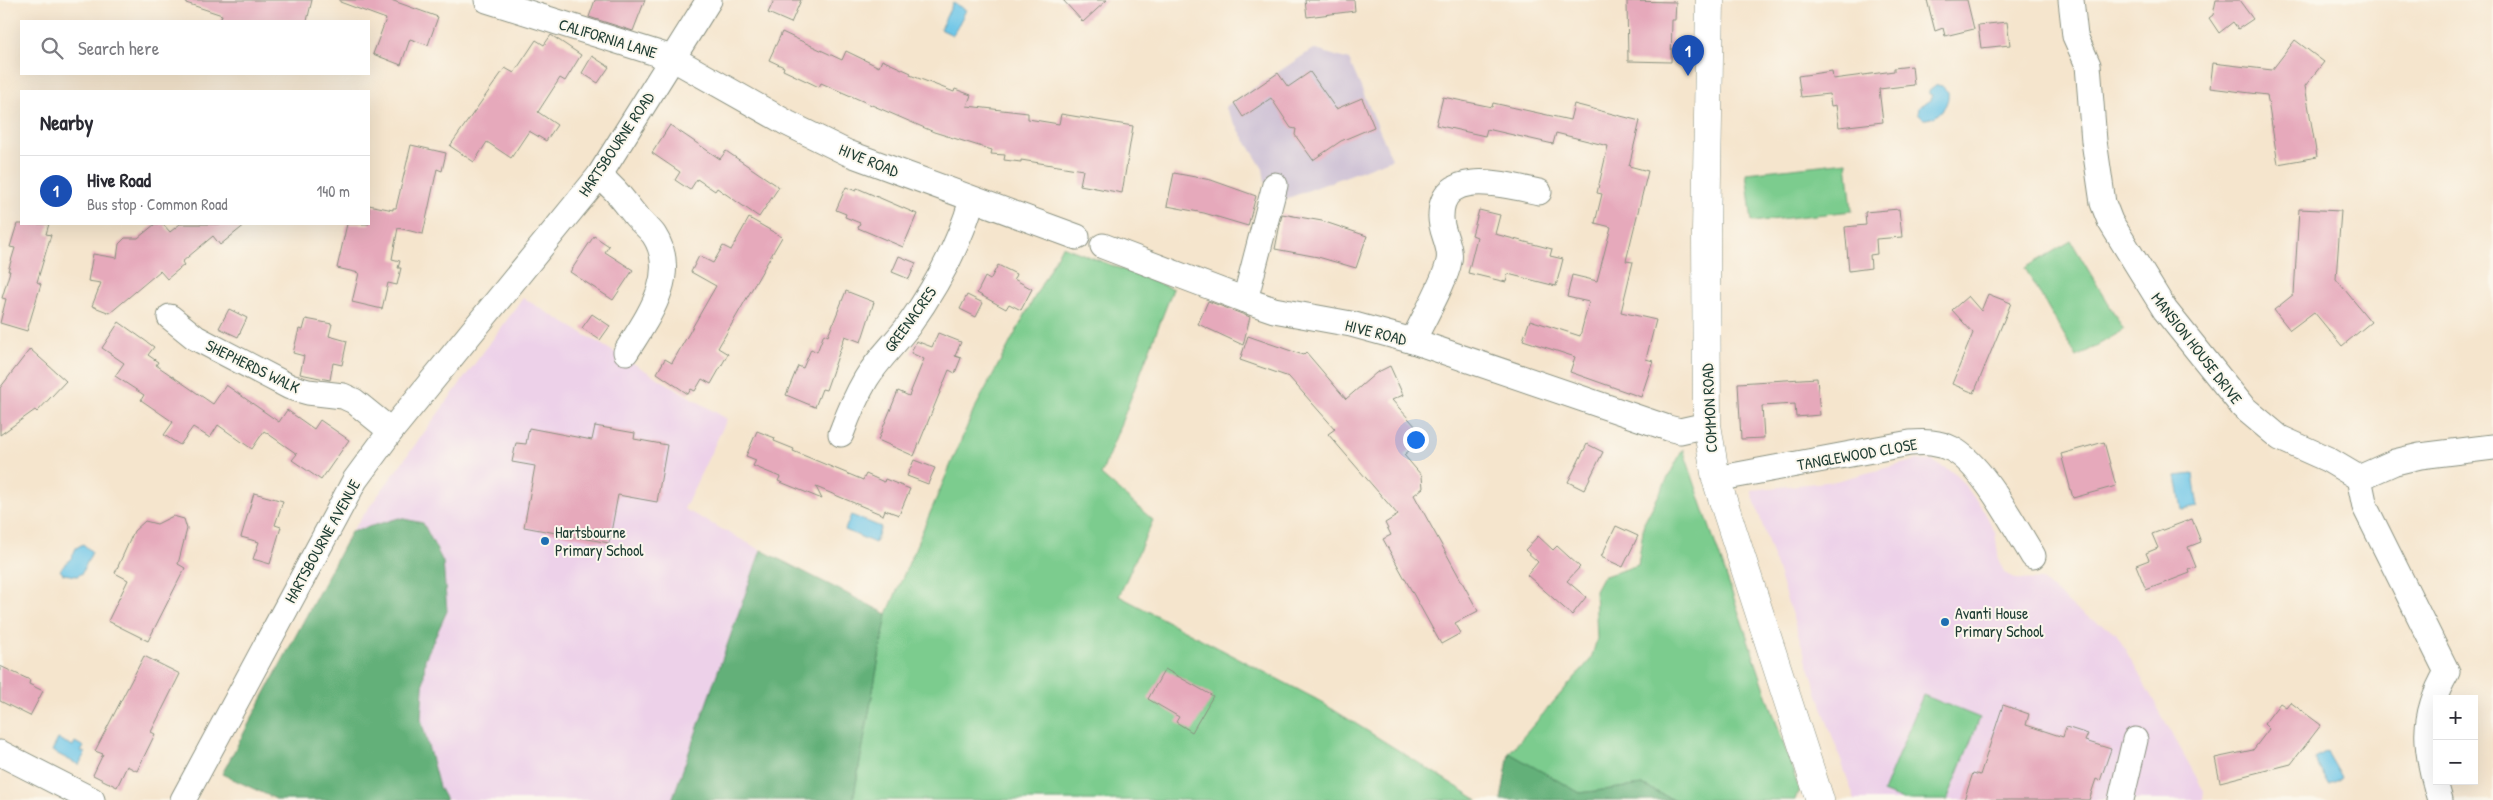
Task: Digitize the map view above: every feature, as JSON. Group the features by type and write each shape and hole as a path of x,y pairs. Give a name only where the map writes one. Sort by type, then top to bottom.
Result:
{"main road":[{"name":"COMMON ROAD","path":"1710,0 1706,233 1707,425 1716,479 1820,800"}],"street":[{"name":"CALIFORNIA LANE","path":"487,0 672,58"},
{"name":"HARTSBOURNE ROAD","path":"493,304 598,176 709,0"},
{"name":"MANSION HOUSE DRIVE","path":"2071,0 2075,36 2088,65 2094,141 2103,203 2110,221 2165,310 2244,407 2280,438 2327,459 2359,478"},
{"name":"HIVE ROAD","path":"672,58 787,123 848,153 1077,237"},
{"path":"598,176 613,186 654,235 663,263 663,280 656,302 626,352"},
{"path":"1413,341 1450,260 1440,217 1447,196 1464,183 1480,182 1496,183 1539,192"},
{"path":"1245,300 1275,185"},
{"name":"GREENACRES","path":"841,434 866,379 880,358 908,326 942,273 961,234 972,200"},
{"name":"HIVE ROAD","path":"1103,246 1274,310 1351,324 1413,341 1668,428 1680,431 1707,425"},
{"name":"HARTSBOURNE AVENUE","path":"183,800 355,480 391,431 493,304"},
{"name":"SHEPHERDS WALK","path":"170,317 196,338 290,387 308,392 342,396 354,401 391,431"},
{"name":"TANGLEWOOD CLOSE","path":"1716,479 1910,443 1932,442 1952,449 1980,474 2034,556"},
{"path":"2440,800 2432,772 2428,725 2434,694 2447,672 2364,507 2359,478 2396,462 2420,456 2493,446"},
{"path":"2121,800 2135,740"},
{"path":"0,752 92,800"}],"shaded area":[{"path":"1313,49 1349,60 1392,159 1283,200 1265,182 1263,169 1225,107"},
{"name":"Hartsbourne Primary School","path":"523,298 727,419 684,509 761,550 696,800 278,800 222,774 351,532"},
{"name":"Avanti House Primary School","path":"1917,460 1932,461 1955,473 1983,509 1995,532 1999,561 2004,572 2015,579 2042,580 2076,610 2116,633 2204,791 2203,800 1855,800 1823,710 1751,490 1836,481"}],"green space":[{"path":"1847,162 1852,211 1752,222 1746,173"},
{"path":"2071,241 2124,330 2077,357 2025,268"},
{"path":"1062,246 1173,289 1101,475 1153,520 1119,596 1316,699 1478,800 853,800 887,614 974,410"},
{"path":"1683,449 1799,789 1795,800 1674,800 1642,785 1580,793 1509,753 1591,659 1597,639 1595,590 1602,577 1638,565 1644,523"},
{"path":"399,518 423,523 443,562 447,611 425,659 421,719 439,787 446,800 278,800 222,774 351,532"},
{"path":"761,550 887,614 853,800 672,800"},
{"path":"1923,695 1980,718 1947,800 1903,800 1883,792"},
{"path":"1509,753 1580,793 1642,785 1674,800 1501,800"}],"water":[{"path":"953,3 966,10 953,35 940,29"},
{"path":"1937,85 1942,86 1948,92 1947,102 1942,111 1934,117 1924,119 1918,114 1919,107 1930,100 1932,95 1929,94 1929,91"},
{"path":"2193,474 2198,507 2182,510 2176,476"},
{"path":"851,515 881,527 875,543 845,530"},
{"path":"83,544 92,552 82,573 77,576 63,574 60,570 72,557 76,548"},
{"path":"58,739 73,746 75,742 84,747 81,751 85,753 79,765 52,751"},
{"path":"2327,752 2342,778 2329,785 2315,759"}],"building":[{"path":"187,0 312,0 307,20 220,20 222,15 186,3"},
{"path":"340,0 391,0 438,17 428,45 410,39 401,65 373,54 386,19 340,2"},
{"path":"595,0 645,0 633,31 589,17"},
{"path":"774,0 801,0 791,23 768,13"},
{"path":"1063,0 1107,0 1083,22"},
{"path":"1305,0 1354,0 1355,11 1307,17"},
{"path":"1927,0 1967,0 1974,29 1945,36 1943,28 1935,31"},
{"path":"2216,0 2239,0 2253,19 2238,29 2233,22 2219,33 2209,18 2213,15"},
{"path":"1627,1 1676,2 1675,20 1672,20 1671,62 1628,61"},
{"path":"2007,22 2010,45 1981,48 1978,25"},
{"path":"782,32 842,60 846,51 879,67 882,60 911,73 910,75 954,92 955,89 971,95 967,106 1028,113 1028,119 1059,124 1061,114 1133,126 1122,193 1080,185 1083,170 1021,160 1021,162 1004,160 1005,155 991,154 992,150 934,132 821,83 819,87 783,70 784,67 769,60"},
{"path":"551,35 581,55 565,81 560,78 538,112 557,125 546,141 529,131 511,158 487,142 474,162 450,146 505,68 514,73 536,40 544,45"},
{"path":"2295,40 2324,62 2305,86 2317,157 2278,164 2267,95 2210,88 2213,63 2272,70"},
{"path":"592,56 609,67 598,83 582,73"},
{"path":"1912,66 1914,85 1879,89 1883,122 1839,127 1836,105 1831,106 1829,94 1801,97 1798,76 1832,71 1833,79 1894,71 1894,68"},
{"path":"1310,72 1336,109 1362,98 1374,127 1341,141 1313,160 1295,135 1296,129 1291,128 1271,98 1243,117 1234,103 1278,73 1288,87"},
{"path":"1443,97 1492,107 1493,103 1570,120 1574,104 1640,121 1629,166 1648,171 1626,261 1633,262 1621,312 1656,320 1646,359 1653,361 1641,397 1570,372 1575,357 1523,340 1530,320 1580,336 1589,302 1567,297 1572,275 1597,281 1611,227 1595,223 1602,194 1597,193 1608,146 1556,133 1553,144 1487,129 1485,136 1436,125"},
{"path":"670,125 720,159 726,151 779,187 759,217 717,188 715,191 697,179 690,190 675,180 680,172 652,153"},
{"path":"411,145 446,153 442,171 437,169 423,234 398,228 392,259 400,261 398,268 401,268 397,285 388,283 382,309 352,302 359,273 337,268 347,225 370,225 370,205 393,210 393,208 396,208"},
{"path":"1174,173 1211,180 1256,196 1248,226 1204,213 1167,206"},
{"path":"846,187 856,191 857,188 917,214 903,247 858,228 860,223 845,217 846,214 836,210"},
{"path":"1899,209 1902,237 1876,239 1877,254 1870,255 1871,268 1849,271 1845,227 1866,225 1865,212"},
{"path":"2299,209 2341,211 2336,279 2371,322 2342,346 2314,312 2290,330 2274,310 2294,294"},
{"path":"1479,210 1500,215 1495,234 1552,249 1550,256 1563,259 1556,286 1508,274 1506,282 1468,273 1477,237 1472,235"},
{"path":"1282,214 1322,221 1367,236 1356,268 1318,257 1275,249"},
{"path":"749,218 782,237 718,348 728,354 711,384 702,379 695,391 691,389 688,394 657,373 665,359 672,363 716,286 691,272 699,256 713,263 723,246 731,250"},
{"path":"17,224 49,225 46,234 51,235 37,282 41,284 27,331 0,323 6,299 2,298 15,248 10,247"},
{"path":"154,225 164,225 170,232 179,225 245,225 220,245 213,236 182,262 184,265 167,279 160,271 110,313 92,306 101,283 88,281 93,254 117,258 119,244 125,238 138,238"},
{"path":"594,236 609,246 605,252 633,270 613,300 570,272"},
{"path":"899,256 916,263 909,279 892,272"},
{"path":"998,265 1016,274 1014,279 1032,289 1021,310 1009,304 1006,309 977,293 985,277 990,280"},
{"path":"846,291 874,302 861,342 845,336 826,390 822,389 815,407 786,395 798,366 803,368 811,349 817,352 824,334 828,336"},
{"path":"1988,294 2011,303 1974,393 1952,384 1973,333 1952,310 1968,296 1981,311"},
{"path":"967,295 983,303 976,317 960,309"},
{"path":"1208,301 1250,317 1243,345 1198,324"},
{"path":"229,309 247,318 238,337 219,328"},
{"path":"592,314 610,326 600,340 582,328"},
{"path":"306,319 332,324 329,336 347,341 342,365 333,363 330,380 300,374 304,356 293,353 299,329 303,330"},
{"path":"119,322 154,347 148,355 158,362 156,365 213,404 226,385 279,422 287,410 314,429 320,420 349,440 321,480 292,460 297,454 264,431 252,449 218,425 210,438 193,427 180,445 164,435 173,422 141,400 144,395 115,376 124,363 102,348"},
{"path":"938,333 961,342 955,356 961,358 955,373 949,370 914,456 878,440 898,391 909,396 924,359 911,353 916,341 932,347"},
{"path":"1248,336 1303,355 1306,352 1346,399 1376,373 1390,366 1403,395 1392,400 1425,437 1404,455 1422,476 1423,488 1414,495 1478,611 1455,623 1461,633 1441,644 1383,539 1391,535 1385,523 1398,515 1328,434 1335,429 1289,377 1240,360"},
{"path":"30,349 66,381 37,412 35,410 0,435 0,388"},
{"path":"1817,378 1820,415 1796,417 1795,404 1762,406 1764,438 1741,439 1738,383"},
{"path":"595,426 635,433 634,439 667,445 657,502 618,495 609,543 524,527 535,466 512,462 516,443 526,444 529,428 592,440"},
{"path":"757,431 775,438 774,441 794,449 793,451 863,480 866,474 884,482 885,479 910,489 899,515 885,510 883,515 816,487 822,499 778,481 780,477 753,466 756,460 746,456"},
{"path":"2104,442 2116,486 2073,498 2061,454"},
{"path":"1587,444 1603,452 1584,490 1568,482"},
{"path":"914,460 935,468 928,484 907,476"},
{"path":"254,493 283,501 275,525 281,527 270,564 253,559 259,542 241,537"},
{"path":"173,516 184,519 187,529 178,564 185,568 148,641 108,621 128,580 115,573 134,531 145,521 157,524"},
{"path":"2192,519 2201,542 2188,547 2196,567 2189,570 2190,573 2146,590 2136,565 2149,560 2146,553 2158,548 2152,534"},
{"path":"1616,526 1638,536 1623,567 1601,557"},
{"path":"1538,536 1553,550 1557,546 1580,567 1567,581 1586,597 1572,615 1527,575 1538,562 1525,550"},
{"path":"144,656 180,674 151,732 155,734 137,771 127,766 117,787 93,775 103,754 95,751"},
{"path":"0,666 30,680 29,684 43,691 30,716 0,701"},
{"path":"1165,669 1213,696 1192,732 1176,722 1179,717 1148,699"},
{"path":"2290,702 2321,725 2291,764 2220,782 2215,758 2253,750 2269,729 2264,724 2280,703 2286,707"},
{"path":"2003,705 2029,714 2026,725 2063,737 2066,727 2088,734 2085,741 2111,749 2100,781 2096,779 2089,800 1964,800 1973,773 1980,775"}],"place":[{"name":"Hive Road","path":"1688,76"},
{"name":"Hartsbourne Primary School","path":"545,541"},
{"name":"Avanti House Primary School","path":"1945,622"}]}
